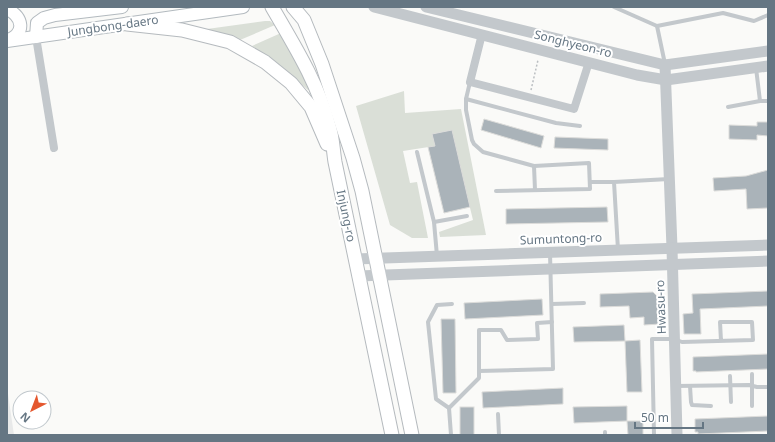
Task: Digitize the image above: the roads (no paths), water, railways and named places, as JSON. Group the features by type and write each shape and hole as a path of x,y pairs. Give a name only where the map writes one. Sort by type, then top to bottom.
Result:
{"main road":[{"path":"62,7 84,12"},
{"path":"36,37 38,23 44,18 55,14 122,7"},
{"name":"Jungbong-daero","path":"7,40 243,7"},
{"name":"Injung-ro","path":"272,7 304,62 321,98 330,127 335,162 392,435"},
{"name":"Injung-ro","path":"293,7 304,20 322,64 353,158 362,191 412,435"},
{"path":"7,9 18,16 20,31 14,37 7,40"},
{"path":"127,24 182,30 230,42 264,62 291,83 311,107 335,162"}],"street":[{"name":"Songhyeon-ro","path":"374,7 589,62 666,80 768,66"},
{"name":"Songhyeon-ro","path":"426,7 665,65 768,51"},
{"path":"482,34 470,82 574,110 589,62"},
{"path":"36,37 54,148"},
{"name":"Hwasu-ro","path":"665,65 673,264 677,435"},
{"name":"Sumuntong-ro","path":"355,259 768,245"},
{"path":"358,276 768,261"}],"lane":[{"path":"614,7 657,26 723,13 754,21 768,15"},
{"path":"657,26 665,65"},
{"path":"756,67 760,101"},
{"path":"470,82 466,99 466,110 472,140 478,149 483,152 534,166 589,163 590,188 496,191"},
{"path":"466,99 556,123 580,126"},
{"path":"728,107 768,101"},
{"path":"417,152 434,222 437,256"},
{"path":"534,166 535,190"},
{"path":"590,182 670,178"},
{"path":"614,182 618,250"},
{"path":"434,222 467,216"},
{"path":"479,371 553,369 550,252"},
{"path":"449,408 436,399 428,322 437,305 452,304"},
{"path":"552,304 584,304"},
{"path":"451,435 449,408 479,378 479,330 501,330 507,340 538,339 537,322 552,322"},
{"path":"654,435 652,339 674,338 682,342 721,341 753,340 752,322 720,322 721,341"},
{"path":"752,374 752,406"},
{"path":"730,376 731,402"},
{"path":"676,386 730,384 752,386 756,388 768,387"},
{"path":"690,386 692,405 711,406"},
{"path":"498,414 499,435"}]}
